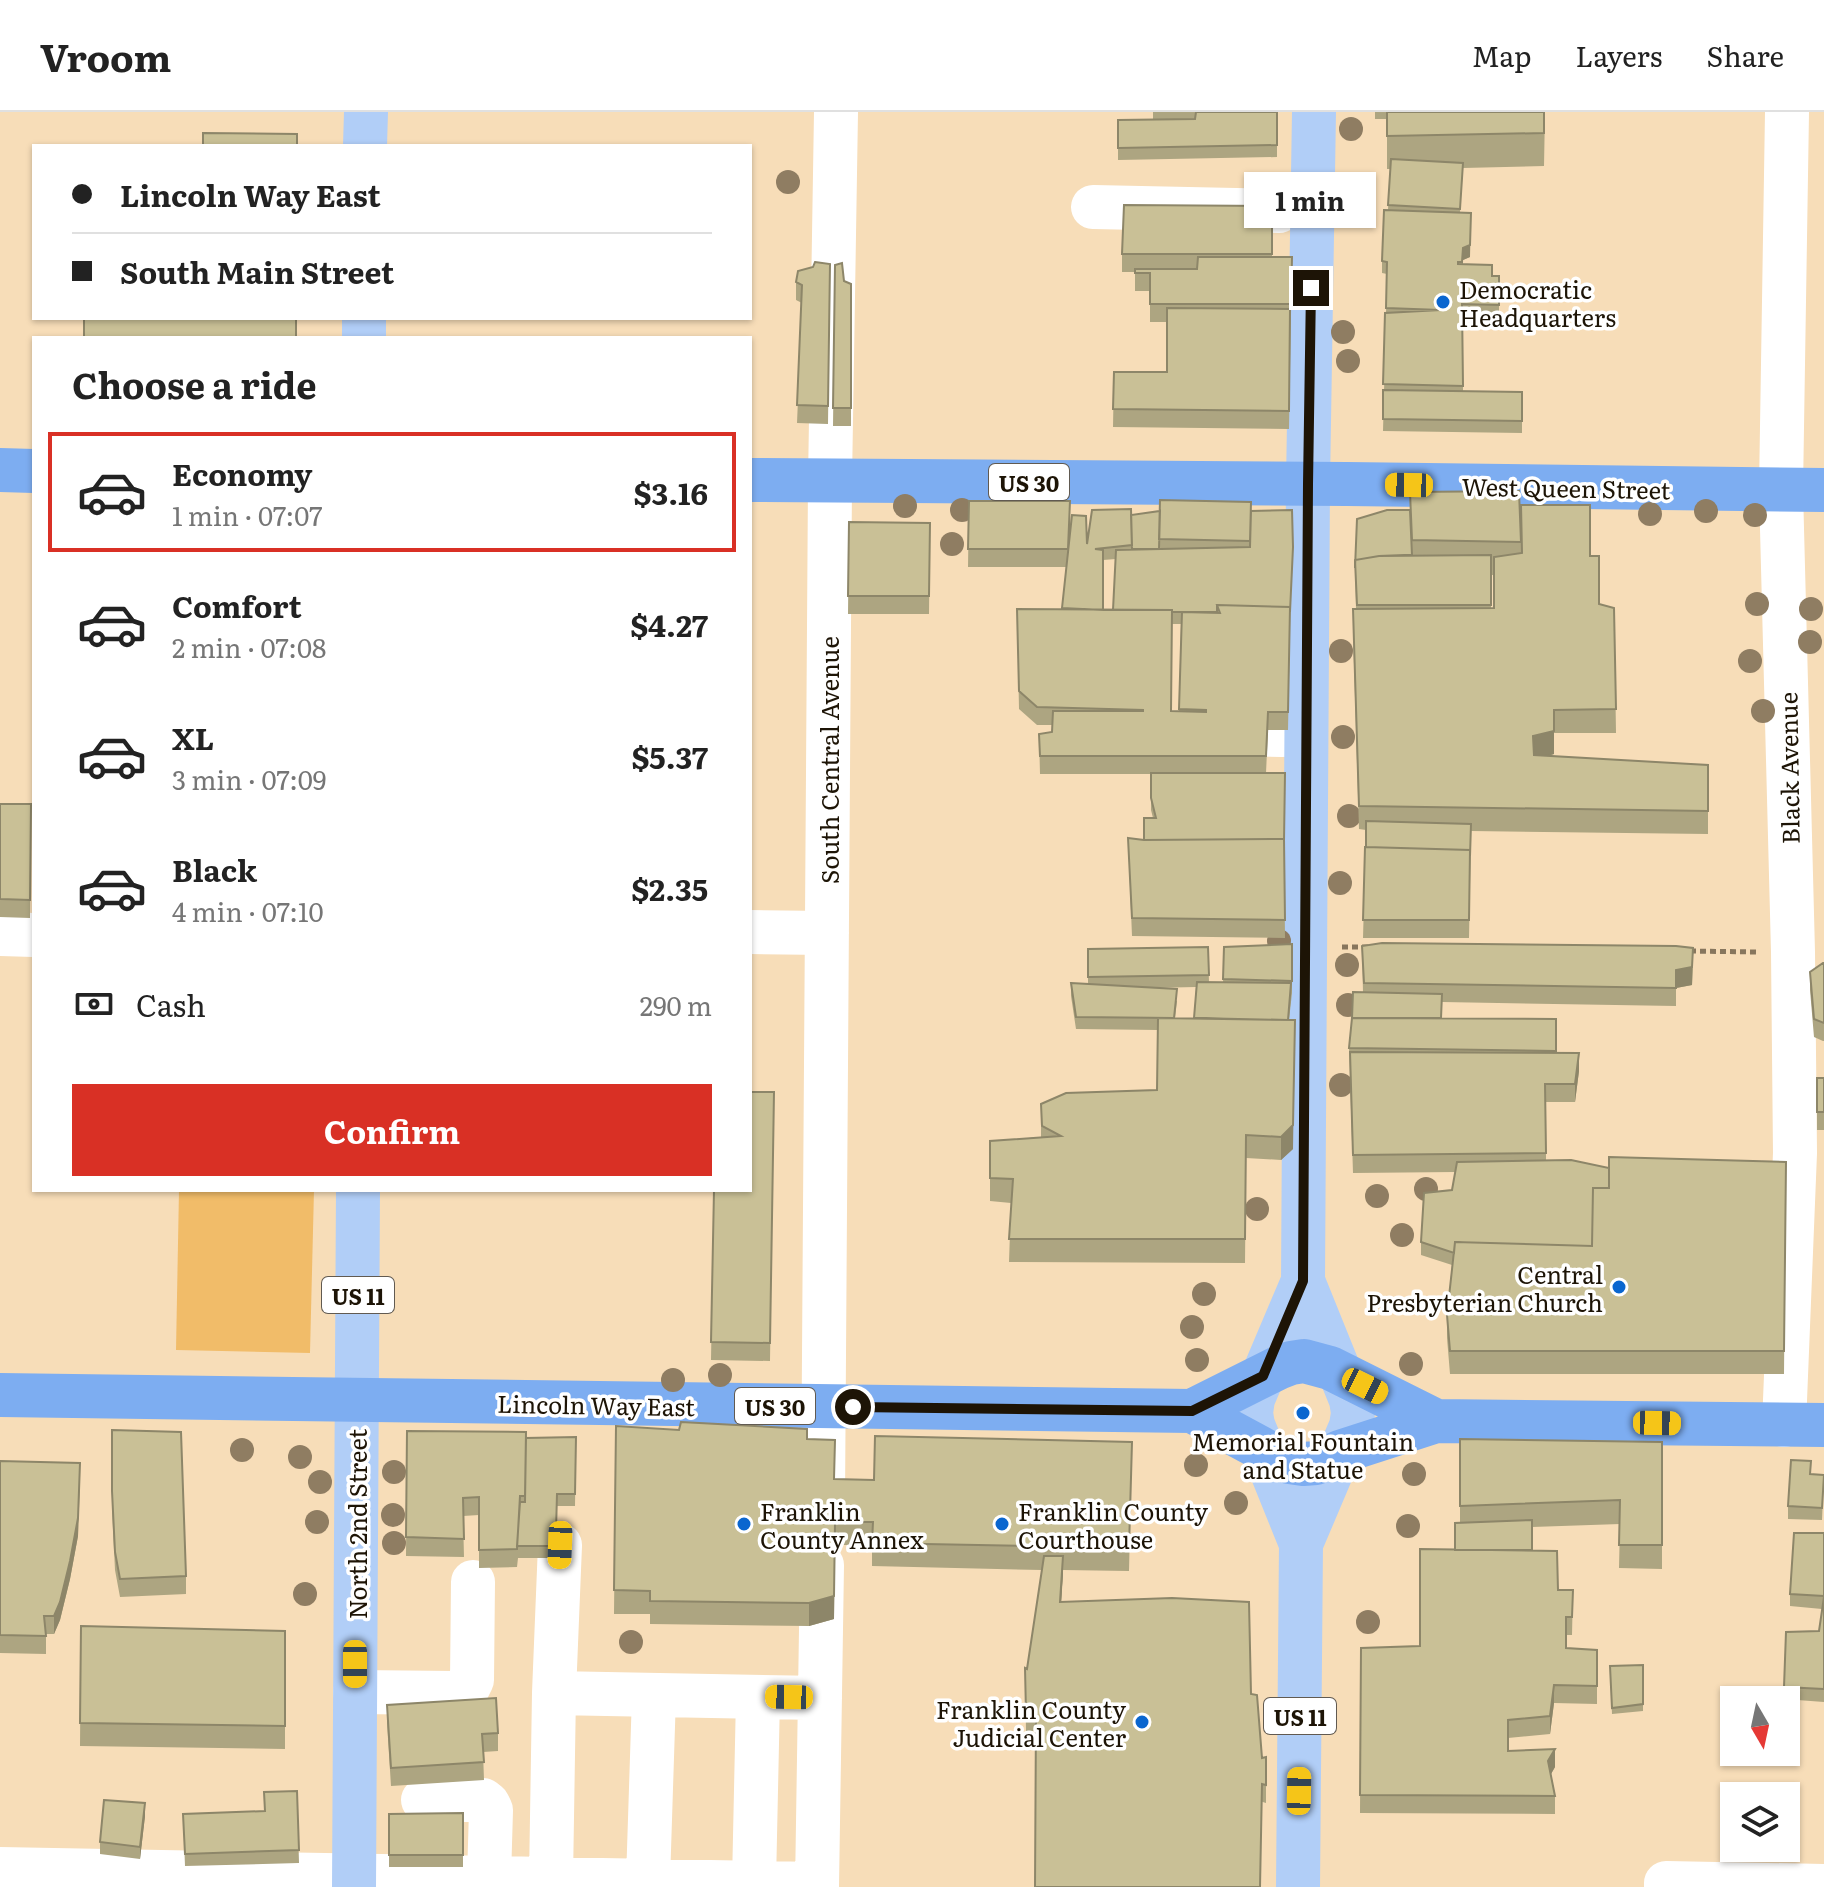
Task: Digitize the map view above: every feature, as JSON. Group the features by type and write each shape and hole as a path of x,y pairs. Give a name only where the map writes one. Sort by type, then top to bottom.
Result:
{"highway":[{"path":"0,470 32,471"},
{"name":"US 30","path":"752,480 1308,484"},
{"name":"West Queen Street","path":"1308,484 1824,490"},
{"name":"US 30","path":"1263,1376 1291,1363 1304,1361 1330,1368 1436,1421"},
{"name":"Lincoln Way East","path":"0,1395 1192,1411 1263,1376"},
{"name":"Lincoln Way East","path":"1192,1411 1262,1449"},
{"name":"US 30","path":"1262,1449 1289,1462 1316,1463 1340,1452 1436,1421 1804,1425"}],"main road":[{"path":"365,144 366,112"},
{"name":"US 11","path":"1301,1544 1262,1449 1251,1413 1253,1399 1303,1281 1308,484 1314,112"},
{"name":"US 11","path":"357,1401 358,1192"},
{"name":"US 11","path":"1298,1887 1301,1544 1351,1426 1353,1413 1351,1400 1303,1281"},
{"name":"North 2nd Street","path":"354,1881 357,1401"}],"street":[{"name":"South Central Avenue","path":"817,1886 836,112"},
{"name":"Black Avenue","path":"1787,112 1781,490 1808,952 1795,1153 1804,1425"},
{"path":"1093,207 1279,211"},
{"path":"1172,734 1282,735"},
{"path":"752,932 827,933"},
{"path":"0,934 32,935"},
{"path":"551,1879 560,1545"},
{"path":"355,1692 455,1693 468,1688 472,1680 473,1582"},
{"path":"554,1693 820,1698"},
{"path":"648,1881 654,1695"},
{"path":"754,1883 758,1697"},
{"path":"423,1800 483,1800 488,1804 491,1810 489,1878"},
{"path":"0,1869 354,1881 489,1878 817,1886"},
{"path":"1666,1887 1666,1883 1824,1886"}],"path":[{"path":"1306,947 1369,947"},
{"path":"1681,951 1808,952"}],"shaded area":[{"path":"179,1192 314,1192 310,1353 176,1350"}],"building":[{"path":"1196,112 1277,112 1277,145 1118,148 1118,120 1195,119"},
{"path":"1387,112 1544,112 1544,133 1387,136"},
{"path":"203,133 297,134 297,144 203,144"},
{"path":"1391,159 1463,163 1460,209 1388,205"},
{"path":"1124,205 1272,206 1272,254 1122,254"},
{"path":"1384,210 1471,213 1470,245 1463,248 1462,262 1458,264 1492,265 1492,276 1499,276 1499,305 1462,304 1463,386 1383,384 1385,313 1441,310 1386,308 1387,262 1382,261"},
{"path":"1198,257 1292,257 1291,304 1150,304 1150,273 1135,273 1135,269 1197,269"},
{"path":"815,262 830,264 828,406 797,405 802,285 796,282 798,271 813,267"},
{"path":"842,263 844,281 851,284 851,408 833,408 835,265"},
{"path":"1167,308 1290,309 1289,411 1113,409 1114,372 1167,372"},
{"path":"84,320 296,320 296,336 84,336"},
{"path":"1383,390 1522,392 1522,421 1383,419"},
{"path":"1519,491 1521,542 1412,540 1410,492"},
{"path":"1160,500 1251,502 1250,541 1159,539"},
{"path":"969,501 1070,501 1068,549 968,549"},
{"path":"1521,505 1590,505 1590,556 1599,556 1599,604 1614,608 1616,709 1554,710 1554,731 1533,736 1534,755 1708,765 1708,811 1359,806 1353,609 1494,608 1494,557 1522,553"},
{"path":"1131,509 1132,545 1095,549 1103,550 1103,610 1062,608 1072,515 1086,516 1087,544 1092,510"},
{"path":"1292,510 1290,612 1290,607 1217,605 1217,612 1113,610 1116,550 1250,547 1251,511"},
{"path":"1387,510 1410,510 1412,555 1355,560 1357,519"},
{"path":"1160,511 1159,549 1132,549 1131,515"},
{"path":"849,522 930,523 929,596 848,596"},
{"path":"1491,555 1491,605 1357,605 1355,560 1379,556"},
{"path":"1217,605 1290,607 1288,712 1268,712 1266,756 1040,756 1039,734 1052,732 1053,711 1143,710 1037,707 1019,691 1017,609 1172,610 1171,711 1206,712 1179,709 1182,612 1220,613"},
{"path":"1151,773 1285,773 1284,841 1144,840 1144,818 1156,818 1151,798"},
{"path":"0,804 31,804 30,900 0,899"},
{"path":"1366,821 1471,824 1470,856 1470,850 1366,847"},
{"path":"1128,838 1284,839 1285,920 1132,918"},
{"path":"1365,847 1470,850 1469,920 1363,920"},
{"path":"1382,943 1693,948 1692,967 1676,970 1676,988 1364,983 1362,946"},
{"path":"1292,944 1292,981 1223,979 1224,947"},
{"path":"1208,947 1209,975 1088,977 1088,949"},
{"path":"1824,963 1824,1023 1814,1019 1810,972"},
{"path":"1197,982 1291,983 1288,1020 1194,1018"},
{"path":"1071,983 1177,989 1174,1018 1076,1017"},
{"path":"1353,992 1442,994 1441,1018 1352,1018"},
{"path":"1158,1018 1295,1020 1293,1125 1281,1137 1246,1135 1245,1239 1009,1239 1013,1179 990,1178 990,1141 1061,1136 1042,1126 1041,1104 1066,1093 1157,1090"},
{"path":"1352,1018 1556,1019 1556,1051 1349,1048"},
{"path":"1350,1052 1579,1053 1575,1084 1545,1084 1546,1153 1353,1155"},
{"path":"1817,1078 1824,1078 1824,1112 1817,1112"},
{"path":"752,1092 774,1092 770,1343 711,1342 714,1192 752,1192"},
{"name":"Central Presbyterian Church","path":"1609,1157 1786,1162 1784,1351 1450,1351 1447,1315 1455,1242 1592,1246 1593,1188 1609,1188"},
{"path":"1571,1160 1609,1168 1609,1188 1593,1188 1592,1246 1455,1242 1454,1253 1421,1242 1424,1193 1452,1190 1457,1162"},
{"path":"681,1422 807,1429 807,1439 835,1440 834,1479 874,1480 875,1436 1132,1442 1129,1548 872,1543 873,1522 835,1522 834,1596 809,1603 650,1601 650,1591 614,1590 616,1426 679,1430"},
{"path":"112,1430 181,1432 186,1576 120,1579 115,1552"},
{"path":"407,1431 526,1432 525,1496 520,1496 517,1549 479,1550 479,1497 463,1498 464,1539 406,1537"},
{"path":"576,1437 575,1494 557,1494 556,1531 550,1531 549,1546 517,1546 520,1502 525,1502 526,1438"},
{"path":"1460,1439 1662,1442 1662,1545 1619,1545 1620,1500 1460,1506"},
{"path":"1791,1460 1811,1461 1810,1474 1824,1475 1822,1508 1788,1506"},
{"path":"0,1461 80,1463 78,1518 70,1561 54,1616 44,1616 46,1636 0,1635"},
{"path":"1532,1520 1532,1550 1455,1550 1455,1523"},
{"path":"1794,1533 1824,1533 1824,1596 1790,1594"},
{"path":"1420,1549 1557,1551 1558,1590 1573,1590 1572,1617 1566,1617 1566,1648 1597,1650 1597,1686 1554,1685 1550,1716 1508,1720 1508,1751 1555,1749 1548,1761 1555,1796 1360,1795 1361,1648 1420,1646"},
{"name":"Franklin County Judicial Center","path":"1044,1556 1063,1556 1060,1602 1172,1598 1249,1602 1251,1694 1257,1695 1262,1758 1266,1757 1266,1785 1262,1784 1260,1887 1035,1887 1036,1713 1026,1713 1025,1668"},
{"path":"1824,1597 1824,1689 1784,1686 1786,1632 1819,1631"},
{"path":"81,1626 285,1631 285,1726 80,1723"},
{"path":"1643,1665 1643,1704 1612,1708 1610,1666"},
{"path":"496,1698 498,1733 482,1734 484,1762 391,1768 387,1705"},
{"path":"297,1791 299,1850 185,1854 183,1814 265,1811 264,1792"},
{"path":"104,1800 145,1803 140,1847 100,1842"},
{"path":"463,1813 463,1855 389,1855 389,1814"}],"place":[{"name":"Democratic Headquarters","path":"1443,302"},
{"name":"Central Presbyterian Church","path":"1619,1287"},
{"name":"Memorial Fountain and Statue","path":"1303,1413"},
{"name":"Franklin County Annex","path":"744,1524"},
{"name":"Franklin County Courthouse","path":"1002,1524"},
{"name":"Franklin County Judicial Center","path":"1142,1722"}],"route":[{"path":"853,1407 1192,1411 1263,1376 1303,1281 1311,288"}]}
